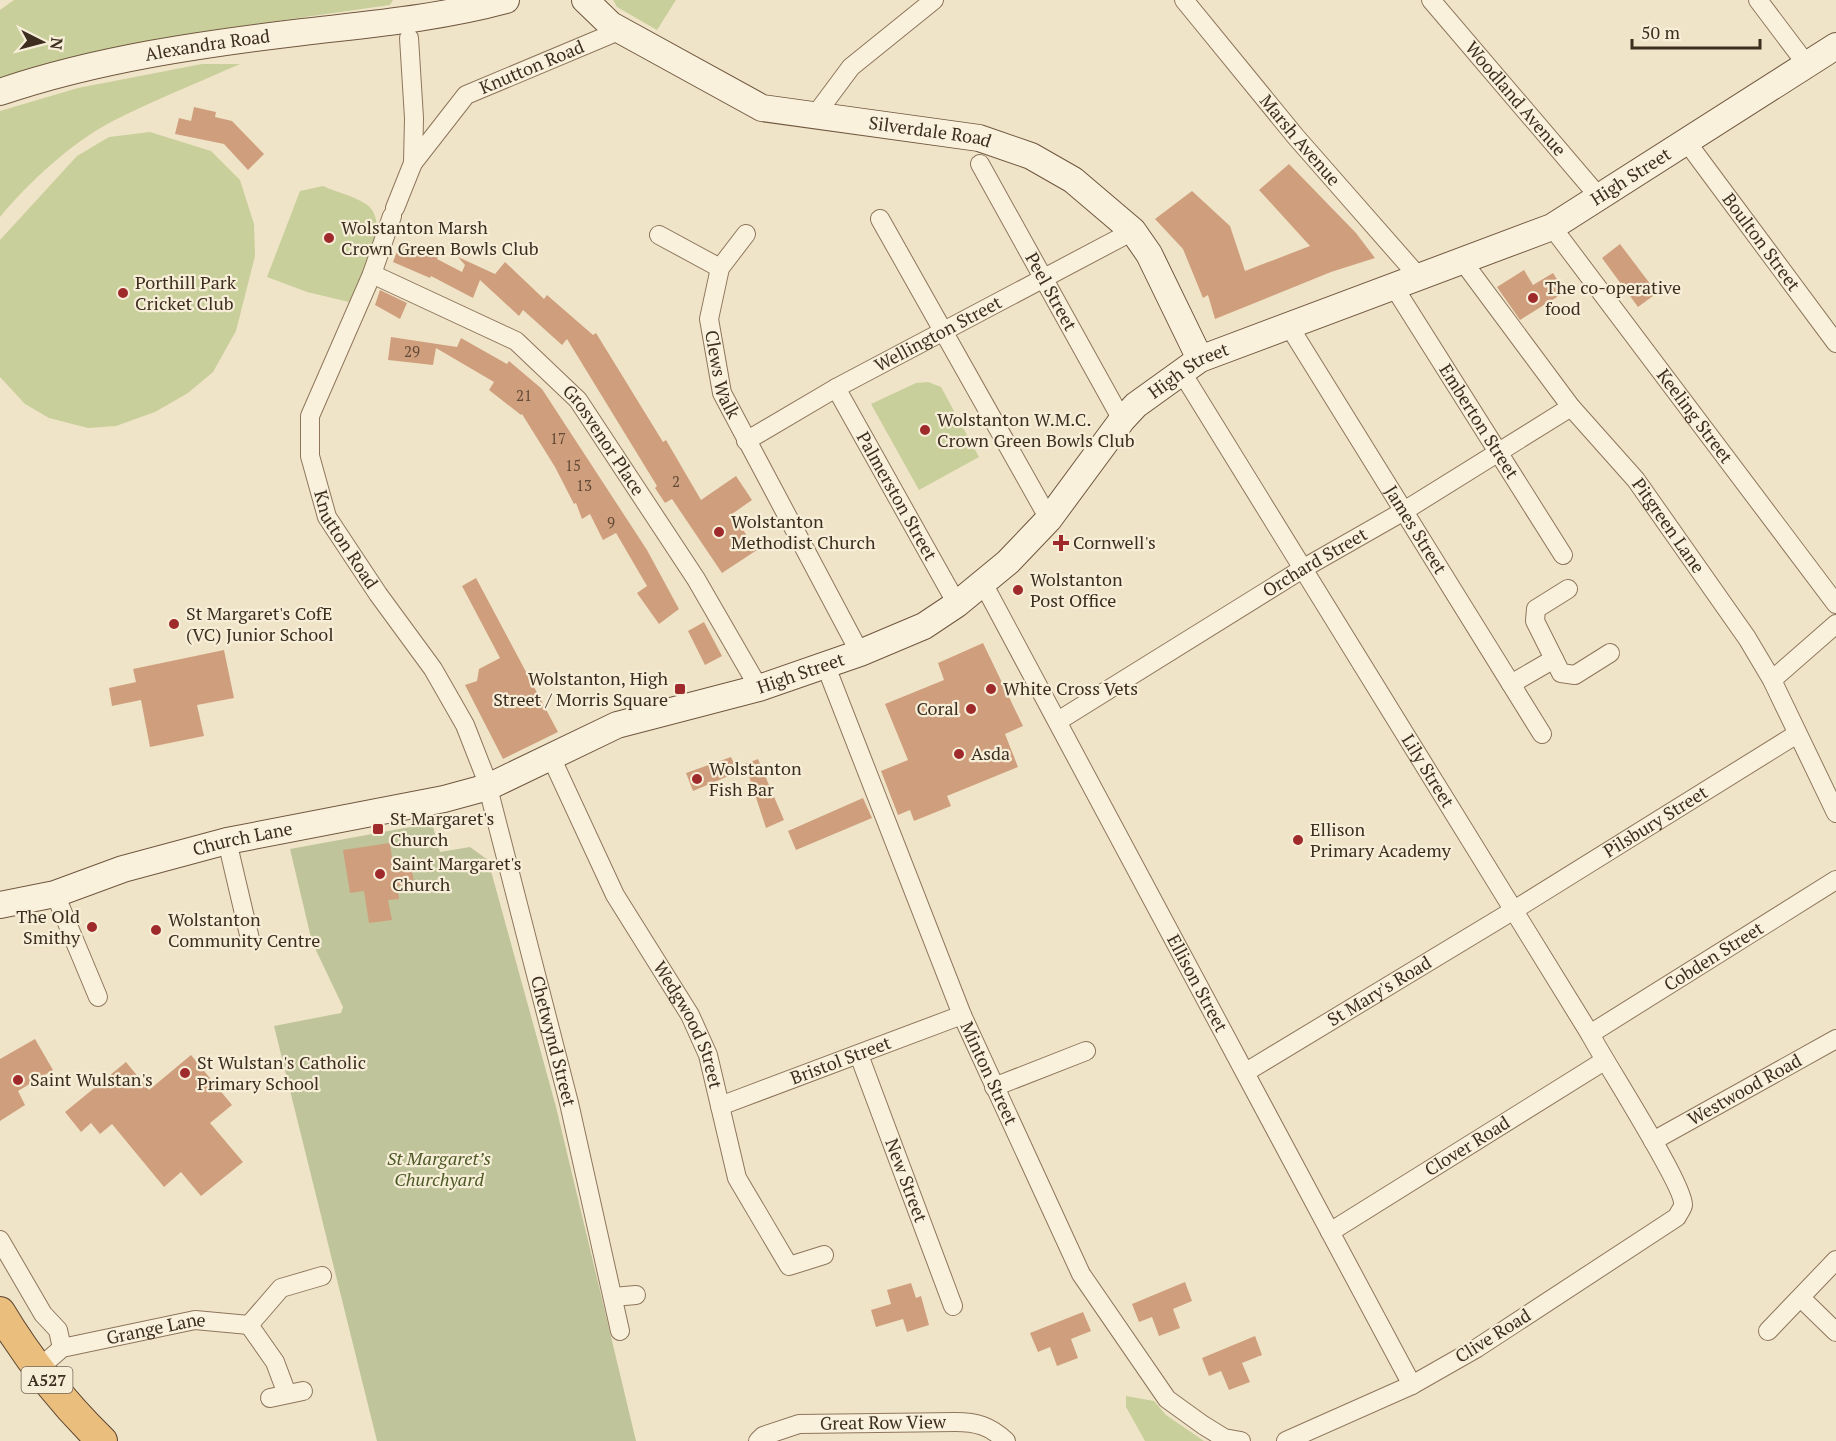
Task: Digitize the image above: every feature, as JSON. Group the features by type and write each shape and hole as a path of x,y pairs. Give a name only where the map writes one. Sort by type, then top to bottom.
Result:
{"highway":[{"name":"A527","path":"0,1312 38,1369 71,1410 102,1441"}],"main road":[{"name":"Alexandra Road","path":"0,92 75,71 215,43 415,18 506,0"},
{"name":"Silverdale Road","path":"585,0 610,24 762,108 979,138 1031,156 1073,180 1133,231 1149,254 1190,365"},
{"name":"High Street","path":"489,787 617,725 759,688 860,653 924,626 983,583 1049,519 1122,420 1190,365 1418,276 1464,263 1552,227 1836,46"},
{"name":"Church Lane","path":"0,905 55,894 123,869 226,841 444,799 489,787"}],"street":[{"path":"816,114 851,67 934,0"},
{"name":"Marsh Avenue","path":"1184,0 1296,137 1418,276"},
{"name":"Woodland Avenue","path":"1431,0 1600,198"},
{"path":"1758,0 1807,65"},
{"path":"413,164 415,18"},
{"name":"Knutton Road","path":"489,787 465,725 433,669 378,594 327,517 310,456 310,416 372,274 393,212 413,164 466,95 621,30"},
{"name":"Boulton Street","path":"1686,141 1836,343"},
{"name":"Peel Street","path":"980,164 1122,420"},
{"path":"880,219 1049,519"},
{"name":"Keeling Street","path":"1552,227 1836,604"},
{"name":"Wellington Street","path":"746,441 836,388 1133,231"},
{"name":"Clews Walk","path":"746,234 720,268 709,319 722,393 860,653"},
{"path":"659,235 720,268"},
{"name":"Pitgreen Lane","path":"1464,263 1571,407 1636,480 1748,638 1772,680 1836,813"},
{"name":"Grosvenor Place","path":"372,274 516,341 578,400 696,579 759,688"},
{"name":"Emberton Street","path":"1394,287 1563,555"},
{"name":"James Street","path":"1289,326 1542,734"},
{"name":"Lily Street","path":"1190,365 1304,568 1590,1034 1653,1141 1680,1191 1683,1205"},
{"name":"Palmerston Street","path":"836,388 957,604"},
{"name":"Orchard Street","path":"1058,721 1304,568 1404,510 1571,407"},
{"name":"Ellison Street","path":"983,583 1412,1385"},
{"path":"1568,589 1536,609 1535,621 1561,673 1575,675 1610,653"},
{"path":"1772,680 1836,624"},
{"path":"1511,684 1554,659"},
{"name":"Minton Street","path":"825,664 962,1015 1081,1274 1167,1399 1190,1417 1233,1439"},
{"name":"Pilsbury Street","path":"1514,910 1797,734"},
{"name":"Wedgwood Street","path":"551,757 615,895 686,1008 708,1055 737,1178 789,1266 824,1255"},
{"name":"Chetwynd Street","path":"489,787 569,1103 620,1331"},
{"path":"226,841 250,939"},
{"name":"Cobden Street","path":"1590,1034 1836,880"},
{"path":"55,894 98,997"},
{"name":"St Mary's Road","path":"1246,1072 1514,910"},
{"name":"Bristol Street","path":"720,1107 962,1015"},
{"name":"Westwood Road","path":"1653,1141 1836,1039"},
{"path":"994,1087 1086,1051"},
{"name":"New Street","path":"859,1055 953,1306"},
{"name":"Clover Road","path":"1329,1232 1604,1061"},
{"name":"Clive Road","path":"1286,1441 1412,1385 1477,1348 1667,1224 1677,1217 1683,1205"},
{"path":"0,1240 43,1314 58,1330 62,1348"},
{"path":"1768,1331 1836,1260"},
{"path":"287,1394 275,1362 249,1325 281,1288 322,1276"},
{"path":"613,1298 636,1294"},
{"path":"1801,1298 1836,1332"},
{"name":"Grange Lane","path":"38,1369 62,1348 195,1320 249,1325"},
{"name":"Great Row View","path":"758,1441 764,1436 799,1424 955,1422 974,1422 994,1429 1006,1441"}],"green space":[{"path":"14,0 393,0 390,5 199,32 0,83 0,10"},
{"path":"613,0 676,0 657,30 617,7"},
{"path":"202,64 240,64 142,107 96,131 51,165 0,217 0,111 78,88"},
{"name":"Porthill Park Cricket Club","path":"150,132 211,151 240,180 254,224 255,256 236,331 213,372 188,393 155,412 116,426 88,428 49,418 25,404 0,377 0,240 77,156 109,137"},
{"name":"Wolstanton Marsh Crown Green Bowls Club","path":"323,186 366,204 374,213 377,224 372,252 349,302 307,292 267,277 300,191"},
{"name":"Wolstanton W.M.C. Crown Green Bowls Club","path":"928,382 941,387 979,457 919,490 871,404 916,383"},
{"name":"St Margaret’s Churchyard","path":"432,823 440,852 470,847 488,860 556,1107 636,1441 377,1441 274,1026 341,1013 343,1007 312,942 290,849"},
{"path":"1126,1396 1154,1401 1166,1415 1204,1441 1145,1441 1126,1407"}],"building":[{"path":"194,107 216,112 215,117 232,121 264,154 248,170 224,144 175,134 179,118 191,121"},
{"path":"1289,164 1356,233 1375,258 1331,272 1215,319 1208,295 1203,298 1183,249 1155,219 1192,191 1230,226 1245,271 1310,246 1259,190"},
{"path":"401,241 438,257 437,259 462,272 465,265 458,257 495,274 505,262 544,299 547,295 593,335 596,333 663,442 666,440 701,500 736,476 752,500 732,514 757,550 722,573 672,499 665,503 655,488 657,486 567,339 562,345 523,310 519,316 480,280 473,298 431,276 430,278 393,262"},
{"path":"1620,244 1657,293 1638,307 1602,258"},
{"path":"1524,270 1533,285 1553,273 1565,292 1520,320 1497,287"},
{"path":"380,290 407,303 400,319 375,305"},
{"path":"391,337 457,347 461,338 507,364 509,361 542,389 647,550 679,609 659,624 637,593 647,586 616,533 603,540 590,514 582,519 576,503 574,504 555,467 522,414 489,390 494,382 436,348 433,365 388,360"},
{"path":"476,578 558,732 503,759 465,685 477,681 479,669 500,658 462,586"},
{"path":"704,622 722,656 705,665 688,631"},
{"name":"Asda","path":"983,643 1023,726 1005,734 1018,767 947,796 951,806 914,821 910,810 898,815 881,771 908,760 885,704 944,680 938,663"},
{"path":"224,650 234,698 197,705 204,736 150,747 141,700 112,706 109,688 136,682 133,669"},
{"path":"731,757 738,772 693,791 686,773"},
{"path":"758,759 784,820 766,828 745,764"},
{"path":"863,798 872,818 796,850 788,831"},
{"name":"Saint Margaret's Church","path":"390,843 393,865 411,862 414,884 397,886 399,899 388,900 392,920 369,923 364,891 350,893 343,850"},
{"name":"Saint Wulstan's","path":"35,1039 53,1070 18,1091 25,1105 0,1121 0,1059"},
{"path":"191,1055 232,1105 210,1123 243,1162 201,1196 181,1172 164,1187 112,1124 100,1134 91,1123 81,1132 65,1112 126,1062 149,1090"},
{"path":"1185,1282 1192,1301 1173,1309 1180,1328 1159,1336 1152,1317 1139,1322 1132,1304"},
{"path":"911,1283 916,1298 921,1296 929,1325 907,1332 903,1319 876,1327 871,1310 891,1304 887,1290"},
{"path":"1083,1312 1091,1331 1071,1339 1078,1358 1057,1366 1050,1347 1038,1352 1030,1333"},
{"path":"1255,1336 1262,1355 1242,1363 1250,1382 1229,1390 1221,1371 1209,1376 1202,1358"}],"place":[{"name":"Wolstanton Marsh Crown Green Bowls Club","path":"329,238"},
{"name":"Porthill Park Cricket Club","path":"123,293"},
{"name":"The co-operative food","path":"1533,298"},
{"name":"Wolstanton W.M.C. Crown Green Bowls Club","path":"925,430"},
{"name":"Wolstanton Methodist Church","path":"719,532"},
{"name":"Cornwell's","path":"1061,543"},
{"name":"Wolstanton Post Office","path":"1018,590"},
{"name":"St Margaret's CofE (VC) Junior School","path":"174,624"},
{"name":"Wolstanton, High Street / Morris Square","path":"680,689"},
{"name":"White Cross Vets","path":"991,689"},
{"name":"Coral","path":"971,709"},
{"name":"Asda","path":"959,754"},
{"name":"Wolstanton Fish Bar","path":"697,779"},
{"name":"St Margaret's Church","path":"378,829"},
{"name":"Ellison Primary Academy","path":"1298,840"},
{"name":"Saint Margaret's Church","path":"380,874"},
{"name":"The Old Smithy","path":"92,927"},
{"name":"Wolstanton Community Centre","path":"156,930"},
{"name":"St Wulstan's Catholic Primary School","path":"185,1073"},
{"name":"Saint Wulstan's","path":"18,1080"}]}
